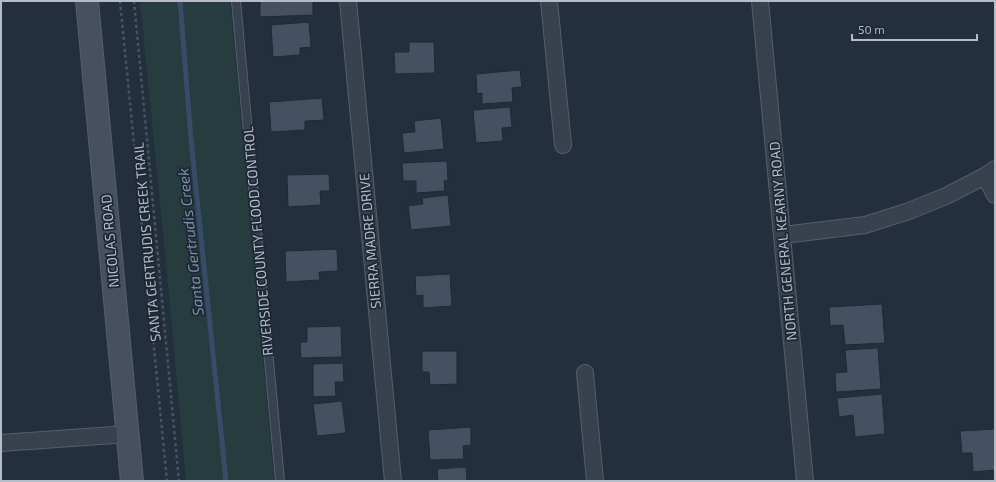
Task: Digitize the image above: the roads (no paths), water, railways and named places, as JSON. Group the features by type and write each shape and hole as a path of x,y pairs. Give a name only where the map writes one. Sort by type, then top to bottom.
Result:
{"main road":[{"name":"NICOLAS ROAD","path":"87,1 132,481"}],"street":[{"name":"SIERRA MADRE DRIVE","path":"348,1 393,481"},
{"path":"549,1 563,145"},
{"name":"NORTH GENERAL KEARNY ROAD","path":"760,1 805,481"},
{"path":"783,235 865,225 910,211 946,196 990,173 995,195"},
{"path":"585,373 595,481"},
{"path":"1,443 128,434"}],"lane":[{"name":"RIVERSIDE COUNTY FLOOD CONTROL","path":"236,1 280,481"}],"waterway":[{"name":"Santa Gertrudis Creek","path":"180,1 191,139 226,481"}]}
